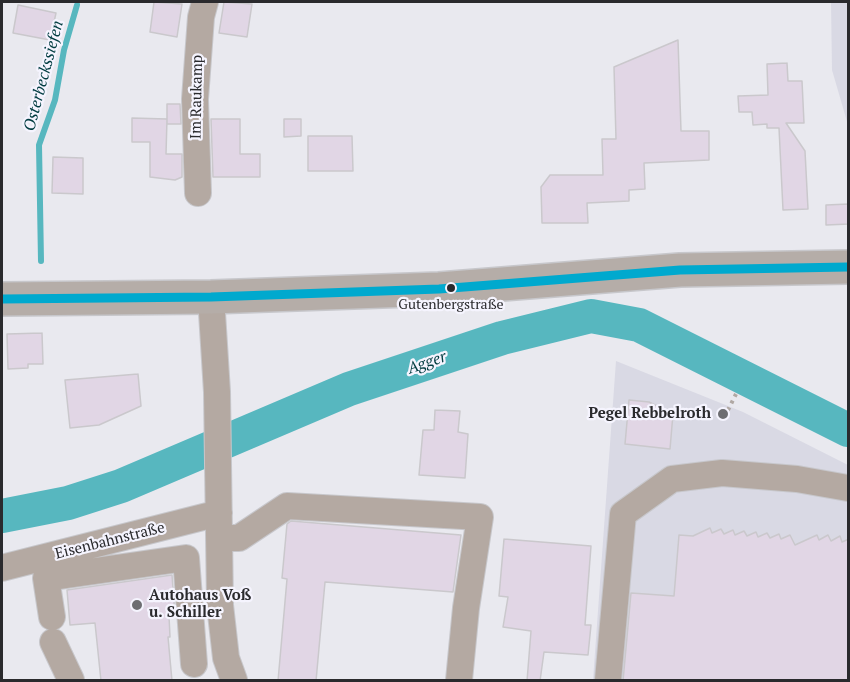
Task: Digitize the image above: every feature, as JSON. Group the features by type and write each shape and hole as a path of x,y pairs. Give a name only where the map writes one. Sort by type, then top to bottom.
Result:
{"main road":[{"path":"2,299 211,297 439,289 680,270 849,267"}],"street":[{"name":"Im Raukamp","path":"198,193 195,99 201,17 205,2"},
{"path":"52,616 46,578 186,558 196,672 230,669 220,606 217,392 211,297"},
{"path":"608,681 623,514 672,479 722,473 797,479 849,488"},
{"name":"Eisenbahnstraße","path":"2,568 219,514 239,538 287,506 480,517 466,608 459,681"},
{"path":"53,642 71,681"}],"path":[{"path":"728,410 736,394"}],"shaded area":[{"path":"831,2 848,2 848,125 832,70"},
{"path":"616,361 743,412 848,465 848,680 593,680"}],"building":[{"path":"154,2 182,4 177,37 150,32"},
{"path":"224,2 252,4 247,37 219,33"},
{"path":"18,5 56,13 50,40 13,33"},
{"path":"678,40 681,131 709,131 709,160 644,163 645,189 629,190 629,201 587,203 588,223 542,223 541,187 550,175 603,175 602,139 616,139 614,67"},
{"path":"787,63 788,81 802,81 804,123 786,123 805,151 808,209 783,210 779,128 767,128 767,124 753,125 752,112 739,112 738,96 768,95 767,64"},
{"path":"167,104 180,104 181,124 167,124"},
{"path":"132,118 167,119 166,154 182,154 182,177 175,180 150,177 150,142 132,142"},
{"path":"211,119 240,119 240,154 260,154 260,177 213,177"},
{"path":"284,119 301,119 301,136 284,137"},
{"path":"308,136 352,136 353,171 308,171"},
{"path":"53,157 83,158 83,194 52,193"},
{"path":"849,204 849,224 826,225 826,205"},
{"path":"42,333 43,364 28,364 28,368 8,369 7,334"},
{"path":"138,374 141,406 99,425 70,428 65,380"},
{"path":"629,400 649,402 673,414 670,449 625,444"},
{"path":"435,410 460,411 458,432 468,434 465,478 419,475 423,430 434,430"},
{"path":"291,521 461,535 453,592 325,582 316,681 278,681 287,579 282,578 287,524"},
{"path":"710,528 712,533 721,529 724,534 733,530 735,535 744,531 747,536 756,532 758,537 767,533 770,538 779,534 781,539 790,535 795,545 817,535 819,540 828,535 831,541 840,536 842,542 849,539 849,681 623,681 631,593 674,596 679,535 693,536"},
{"path":"504,539 591,546 585,625 591,625 588,655 544,652 540,681 527,681 531,631 503,627 508,597 499,596"},
{"path":"172,575 175,615 169,616 170,637 168,637 172,681 101,681 95,623 70,625 67,590"}],"waterway":[{"name":"Osterbeckssiefen","path":"41,261 39,145 55,100 64,50 77,5"},
{"name":"Agger","path":"2,516 68,503 121,486 349,389 502,338 591,316 639,325 848,430"}],"transit line":[{"path":"2,299 211,297 439,289 680,270 848,267"}],"place":[{"name":"Gutenbergstraße","path":"451,288"},
{"name":"Pegel Rebbelroth","path":"723,414"},
{"name":"Autohaus Voß u. Schiller","path":"137,605"}]}
